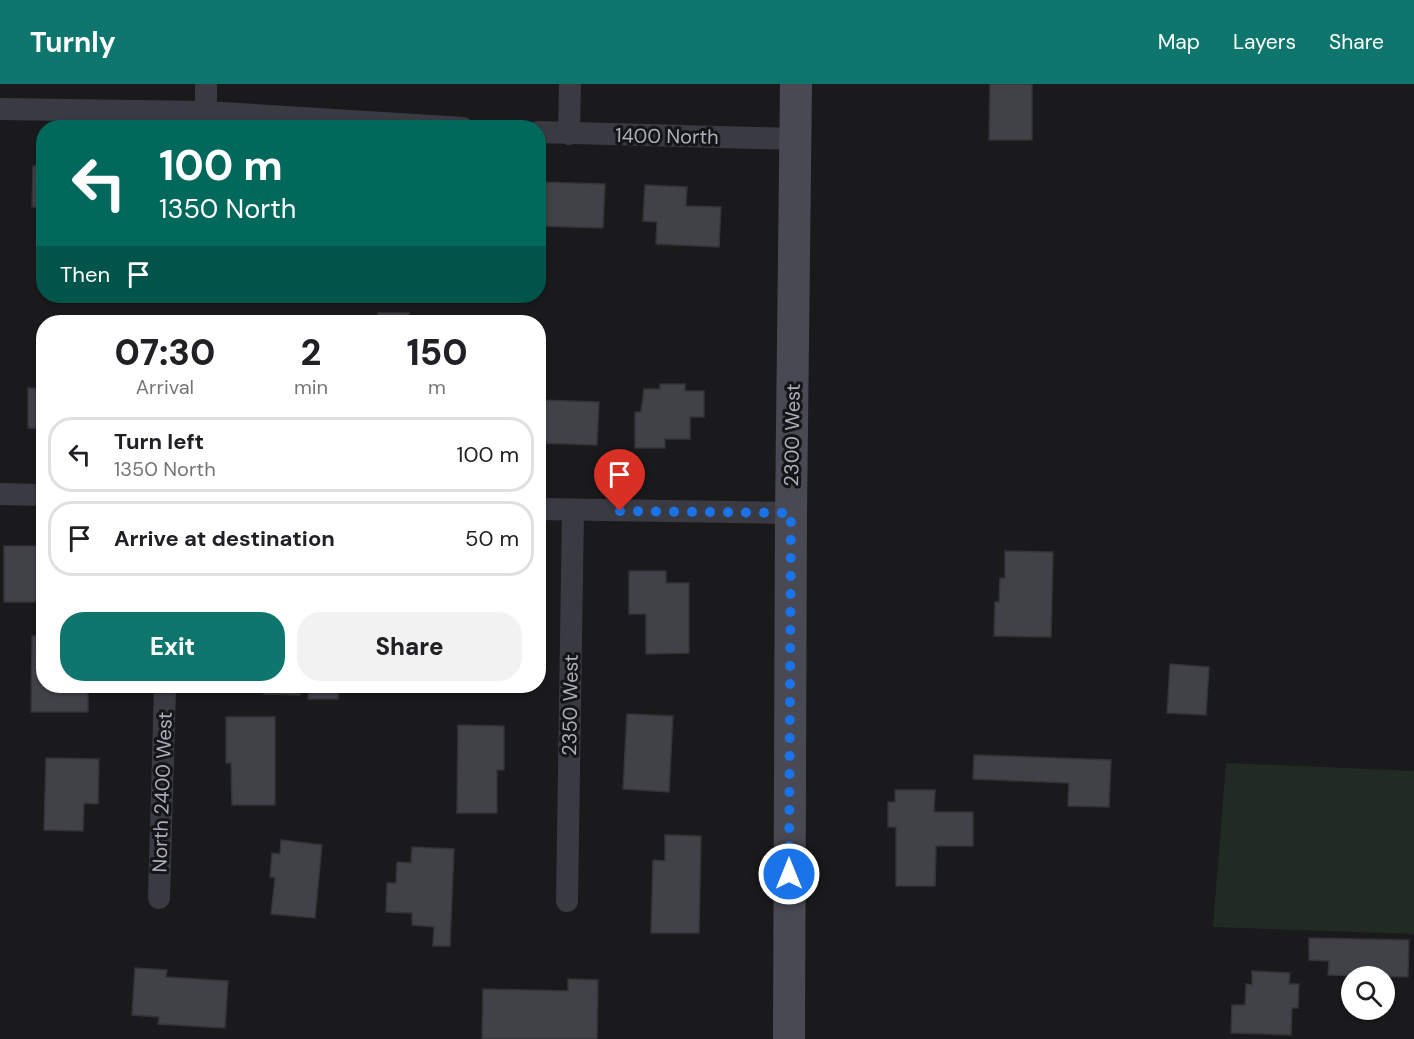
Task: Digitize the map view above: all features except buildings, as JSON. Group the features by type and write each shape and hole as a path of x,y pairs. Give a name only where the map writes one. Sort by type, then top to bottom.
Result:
{"main road":[{"name":"2300 West","path":"789,1039 791,513 796,84"}],"street":[{"path":"206,84 206,112"},
{"path":"569,134 570,84"},
{"path":"0,109 206,112 334,120"},
{"name":"1400 North","path":"546,133 795,139"},
{"path":"0,494 36,495"},
{"path":"546,509 791,513"},
{"name":"2350 West","path":"567,901 573,510"},
{"name":"North 2400 West","path":"159,898 165,693"}],"shaded area":[{"path":"1226,763 1414,771 1414,934 1213,927"}],"route":[{"path":"620,511 791,513 789,874"}]}
